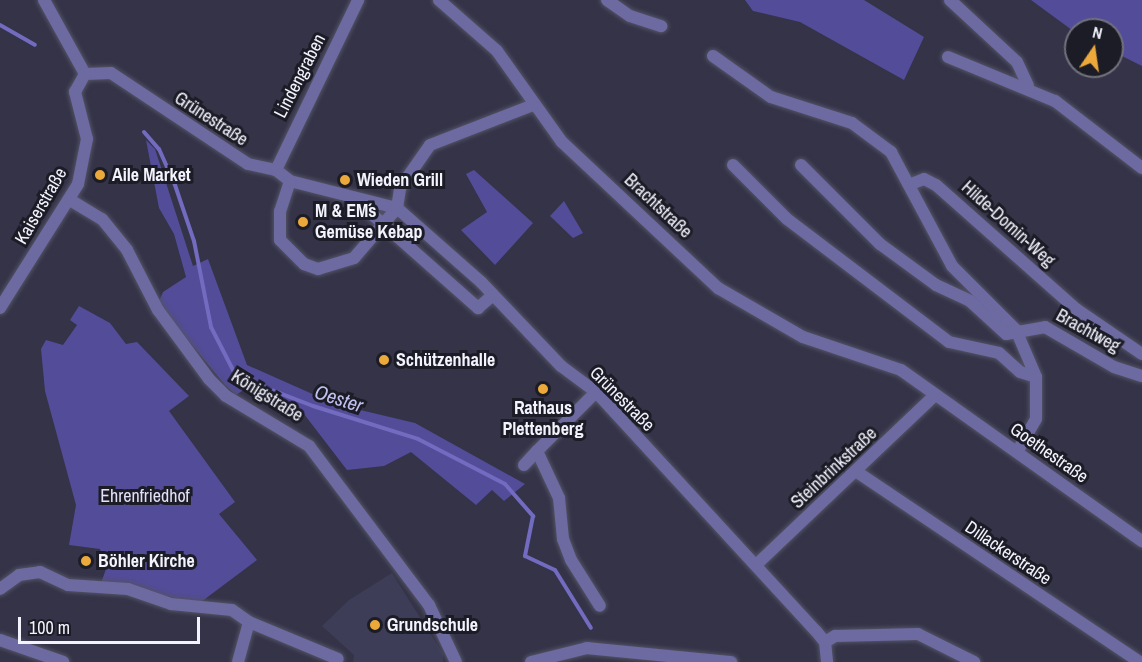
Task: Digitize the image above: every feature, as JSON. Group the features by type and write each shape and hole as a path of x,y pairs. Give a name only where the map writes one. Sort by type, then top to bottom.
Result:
{"street":[{"path":"44,0 85,74"},
{"name":"Lindengraben","path":"276,170 358,0"},
{"name":"Brachtstraße","path":"439,0 497,51 533,105 579,159 739,304 819,344 902,370 935,395"},
{"path":"606,0 630,16 661,26"},
{"path":"950,0 1017,62 1028,86"},
{"path":"713,56 771,97 871,133 911,184 952,266 1016,330 1036,377 1036,419 1017,452"},
{"path":"948,57 1028,86 1078,115 1142,168"},
{"name":"Grünestraße","path":"85,74 111,73 214,145 248,164 276,170 290,181 356,200 397,208 493,295 561,366 596,392 825,642"},
{"name":"Kaiserstraße","path":"0,308 70,200 87,151 75,92 85,74"},
{"path":"290,181 278,230 289,252 304,264 318,269 346,263 397,208 400,188 430,145 533,105"},
{"path":"733,165 787,219 949,342 999,353 1020,372 1036,377"},
{"path":"801,165 880,244 936,285 970,301 1006,334 1016,330"},
{"name":"Hilde-Domin-Weg","path":"911,184 924,178 936,185 1076,309"},
{"name":"Königstraße","path":"70,200 102,219 127,250 158,310 209,380 226,396 309,446 429,605 456,662"},
{"name":"Grünestraße","path":"356,200 478,308 493,295"},
{"name":"Brachtweg","path":"1076,309 1142,354"},
{"name":"Brachtweg","path":"1016,330 1046,327 1114,367 1142,376"},
{"path":"524,465 596,392"},
{"name":"Goethestraße","path":"935,395 1142,541"},
{"name":"Steinbrinkstraße","path":"756,565 857,472 935,395"},
{"path":"537,451 559,498 567,549 600,606"},
{"name":"Dillackerstraße","path":"857,472 1140,662"},
{"path":"0,590 19,575 40,572 68,585 128,589 199,609 232,610 249,622 338,659"},
{"path":"238,662 249,622"},
{"path":"826,662 825,642 835,636 918,634 974,662"},
{"path":"0,640 54,661"},
{"path":"531,662 587,648 731,662"}],"shaded area":[{"path":"392,573 443,654 443,662 353,662 354,655 322,626 349,600"}],"green space":[{"path":"745,0 864,0 924,37 904,80 800,22 753,11"},
{"path":"1031,0 1142,0 1142,66 1124,57 1124,18 1064,18 1064,24"},
{"path":"146,140 155,149 193,266 208,259 247,365 335,404 415,423 525,484 504,501 492,490 476,505 411,452 384,466 347,470 304,414 245,389 236,395 225,385 158,304 163,292 186,277 174,234 159,208"},
{"path":"474,170 533,223 495,265 461,230 487,212 466,174"},
{"path":"564,201 583,233 573,238 550,216"},
{"name":"Ehrenfriedhof","path":"79,306 110,323 126,344 137,342 189,396 169,411 235,502 219,514 257,560 197,605 133,586 101,583 106,569 100,549 69,545 76,505 45,391 41,349 46,340 63,345 77,325 70,320"}],"waterway":[{"name":"Oester","path":"0,25 35,45"},
{"name":"Oester","path":"144,132 159,149 175,185 194,241 211,327 233,370 243,379 313,406 418,439 505,484 533,516 525,556 555,570 591,628"}],"place":[{"name":"Aile Market","path":"100,175"},
{"name":"Wieden Grill","path":"345,180"},
{"name":"M & EM´s Gemüse Kebap","path":"303,222"},
{"name":"Schützenhalle","path":"384,360"},
{"name":"Rathaus Plettenberg","path":"543,389"},
{"name":"Böhler Kirche","path":"86,561"},
{"name":"Grundschule","path":"375,625"}]}
